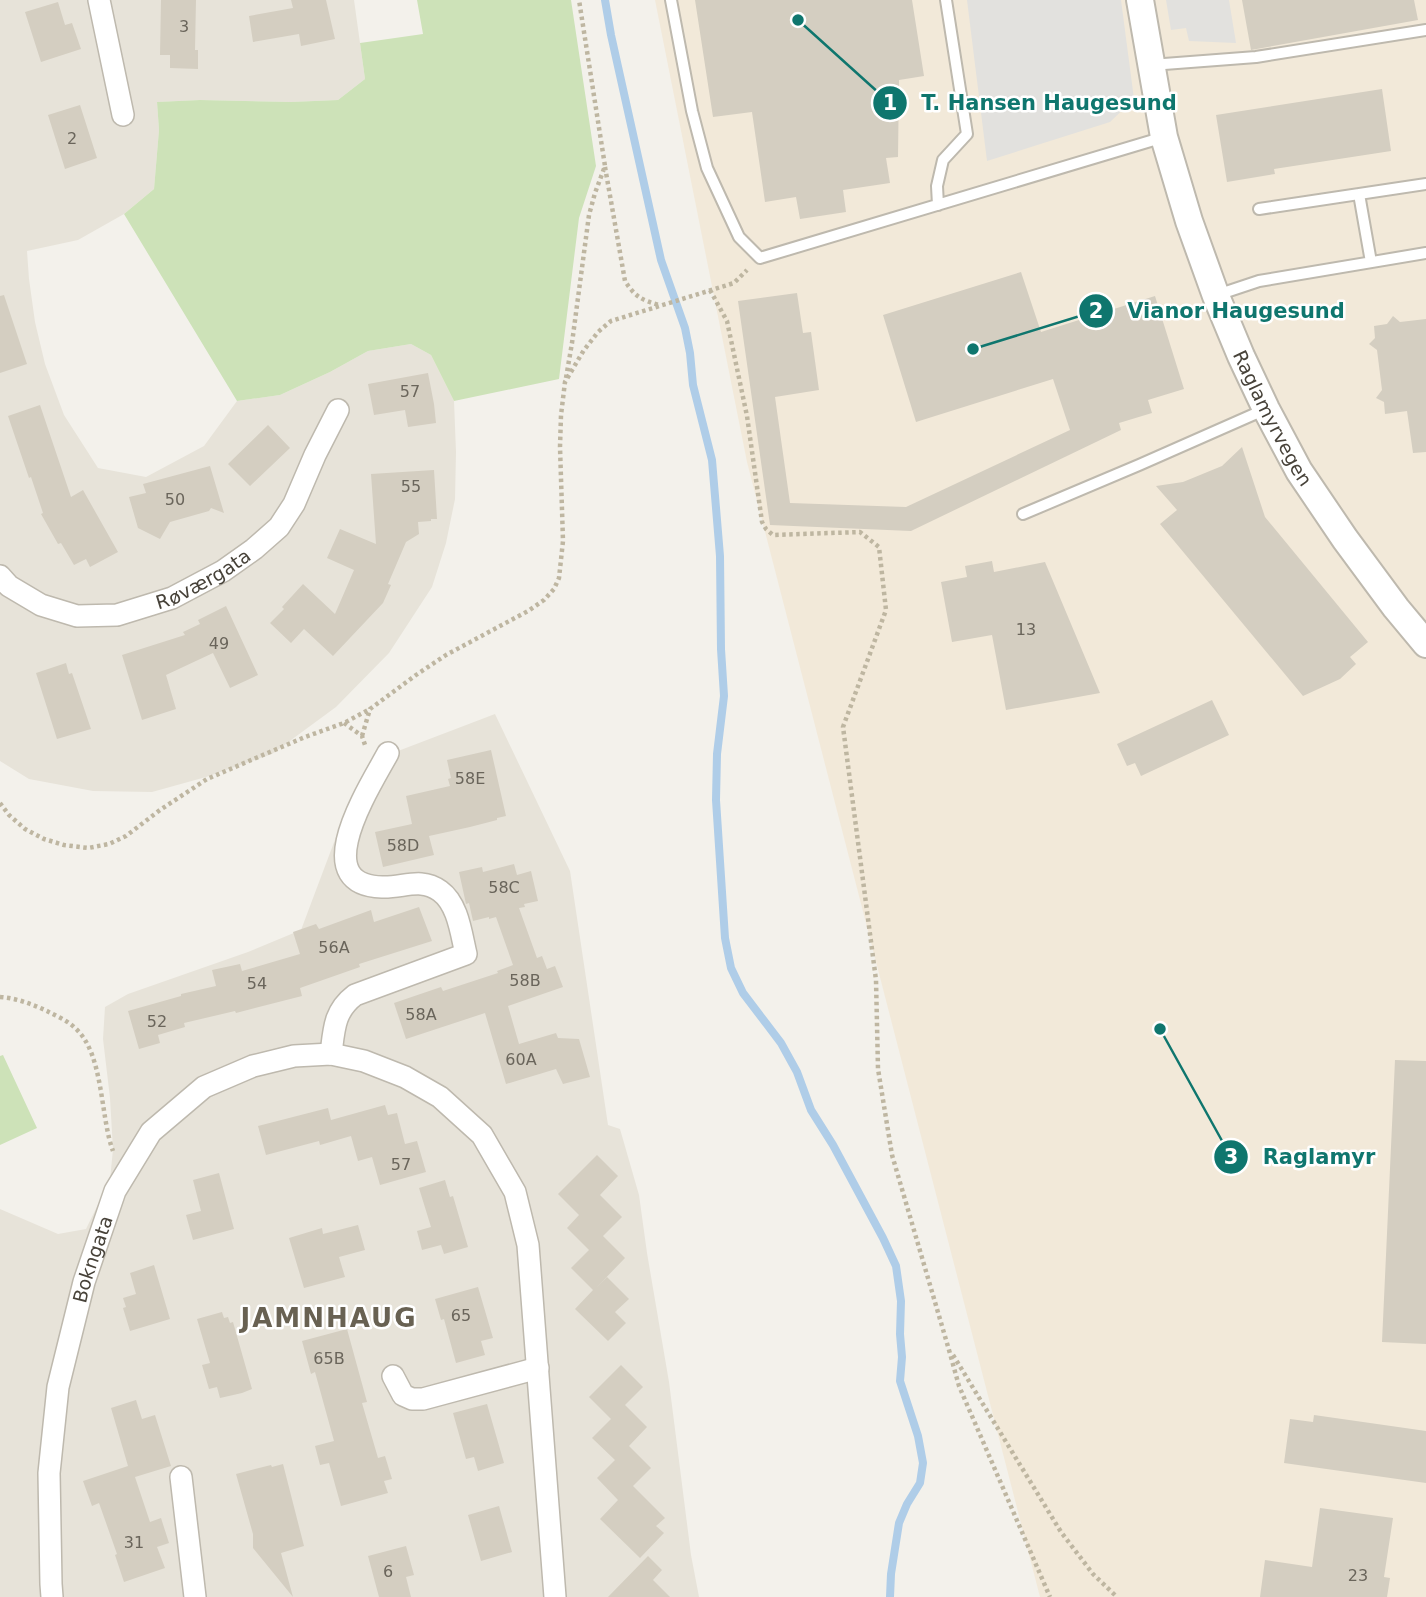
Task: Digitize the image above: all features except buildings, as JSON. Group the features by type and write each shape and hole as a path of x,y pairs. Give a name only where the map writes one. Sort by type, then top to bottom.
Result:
{"street":[{"path":"99,0 123,115"},
{"name":"Raglamyrvegen","path":"1140,0 1164,137 1189,221 1241,356 1299,471 1345,539 1426,644"},
{"name":"Røværgata","path":"0,576 9,586 41,605 77,616 117,615 172,598 223,571 279,527 294,503 314,455 338,410"},
{"path":"331,1054 338,1014 345,1003 355,995 466,954 455,911 449,899 439,890 426,884 412,883 384,888 370,886 357,881 350,874 346,863 346,840 388,753"},
{"name":"Bokngata","path":"52,1597 49,1474 58,1387 84,1282 115,1191 151,1132 204,1087 253,1066 294,1056 331,1054 363,1061 405,1077 440,1097 482,1135 515,1192 528,1245 553,1597"},
{"path":"393,1376 403,1395 412,1399 424,1399 538,1368"},
{"path":"181,1476 195,1597"}],"lane":[{"path":"671,0 692,111 708,168 738,237 760,258 1164,137"},
{"path":"938,205 937,186 943,160 967,134 946,0"},
{"path":"1151,65 1256,57 1426,30"},
{"path":"1259,209 1426,184"},
{"path":"1359,194 1371,262"},
{"path":"1216,296 1259,281 1426,253"},
{"path":"1023,514 1266,409"}],"path":[{"path":"579,0 625,281 632,293 660,305"},
{"path":"0,803 25,829 44,839 88,848 109,844 125,836 207,779 344,723 370,709 436,661 544,600 559,578 563,541 561,415 589,215 605,166"},
{"path":"565,382 584,350 611,321 734,283 760,258"},
{"path":"710,290 727,321 747,416 762,522 766,529 773,535 860,532 878,547 886,610 844,727 876,980 878,1069 892,1155 959,1386 1050,1597"},
{"path":"362,736 370,709"},
{"path":"0,997 38,1006 60,1017 80,1033 95,1066 112,1149 126,1173"},
{"path":"950,1350 1061,1532 1093,1574 1117,1597"}],"shaded area":[{"path":"0,0 354,0 365,79 338,100 157,102 159,130 154,189 124,214 78,240 27,251 35,322 45,364 64,415 98,468 146,477 204,446 237,401 280,395 368,351 411,344 431,355 454,401 455,499 446,543 432,587 389,653 336,707 272,754 152,792 93,791 29,779 0,761"},
{"path":"655,0 1426,0 1426,1597 1040,1597 747,462"},
{"path":"967,0 1121,0 1134,99 1110,122 987,161"},
{"path":"1166,0 1229,0 1236,43 1189,41 1186,28 1171,30"},
{"path":"495,714 570,871 608,1125 620,1129 639,1195 699,1597 0,1597 0,1209 58,1234 86,1229 110,1180 113,1149 103,1039 105,1007 128,994 248,952 301,930 339,829 398,751"}],"green space":[{"path":"417,0 571,0 596,166 579,218 559,379 454,401 431,355 411,344 368,351 280,395 237,401 124,214 154,189 159,130 157,102 338,100 365,79 360,43 423,34"},
{"path":"3,1055 37,1128 0,1145 0,1056"}],"waterway":[{"path":"605,0 661,260 685,328 693,385 712,460 720,556 724,696 717,754 716,800 725,938 731,968 743,993 781,1043 797,1072 811,1110 833,1145 896,1266 901,1301 900,1381 918,1436 923,1463 920,1483 899,1523 890,1597"}],"place":[{"name":"T. Hansen Haugesund","path":"798,20"},
{"name":"Vianor Haugesund","path":"973,349"},
{"name":"Raglamyr","path":"1160,1029"}],"district":[{"name":"JAMNHAUG","path":"329,1318"}]}
